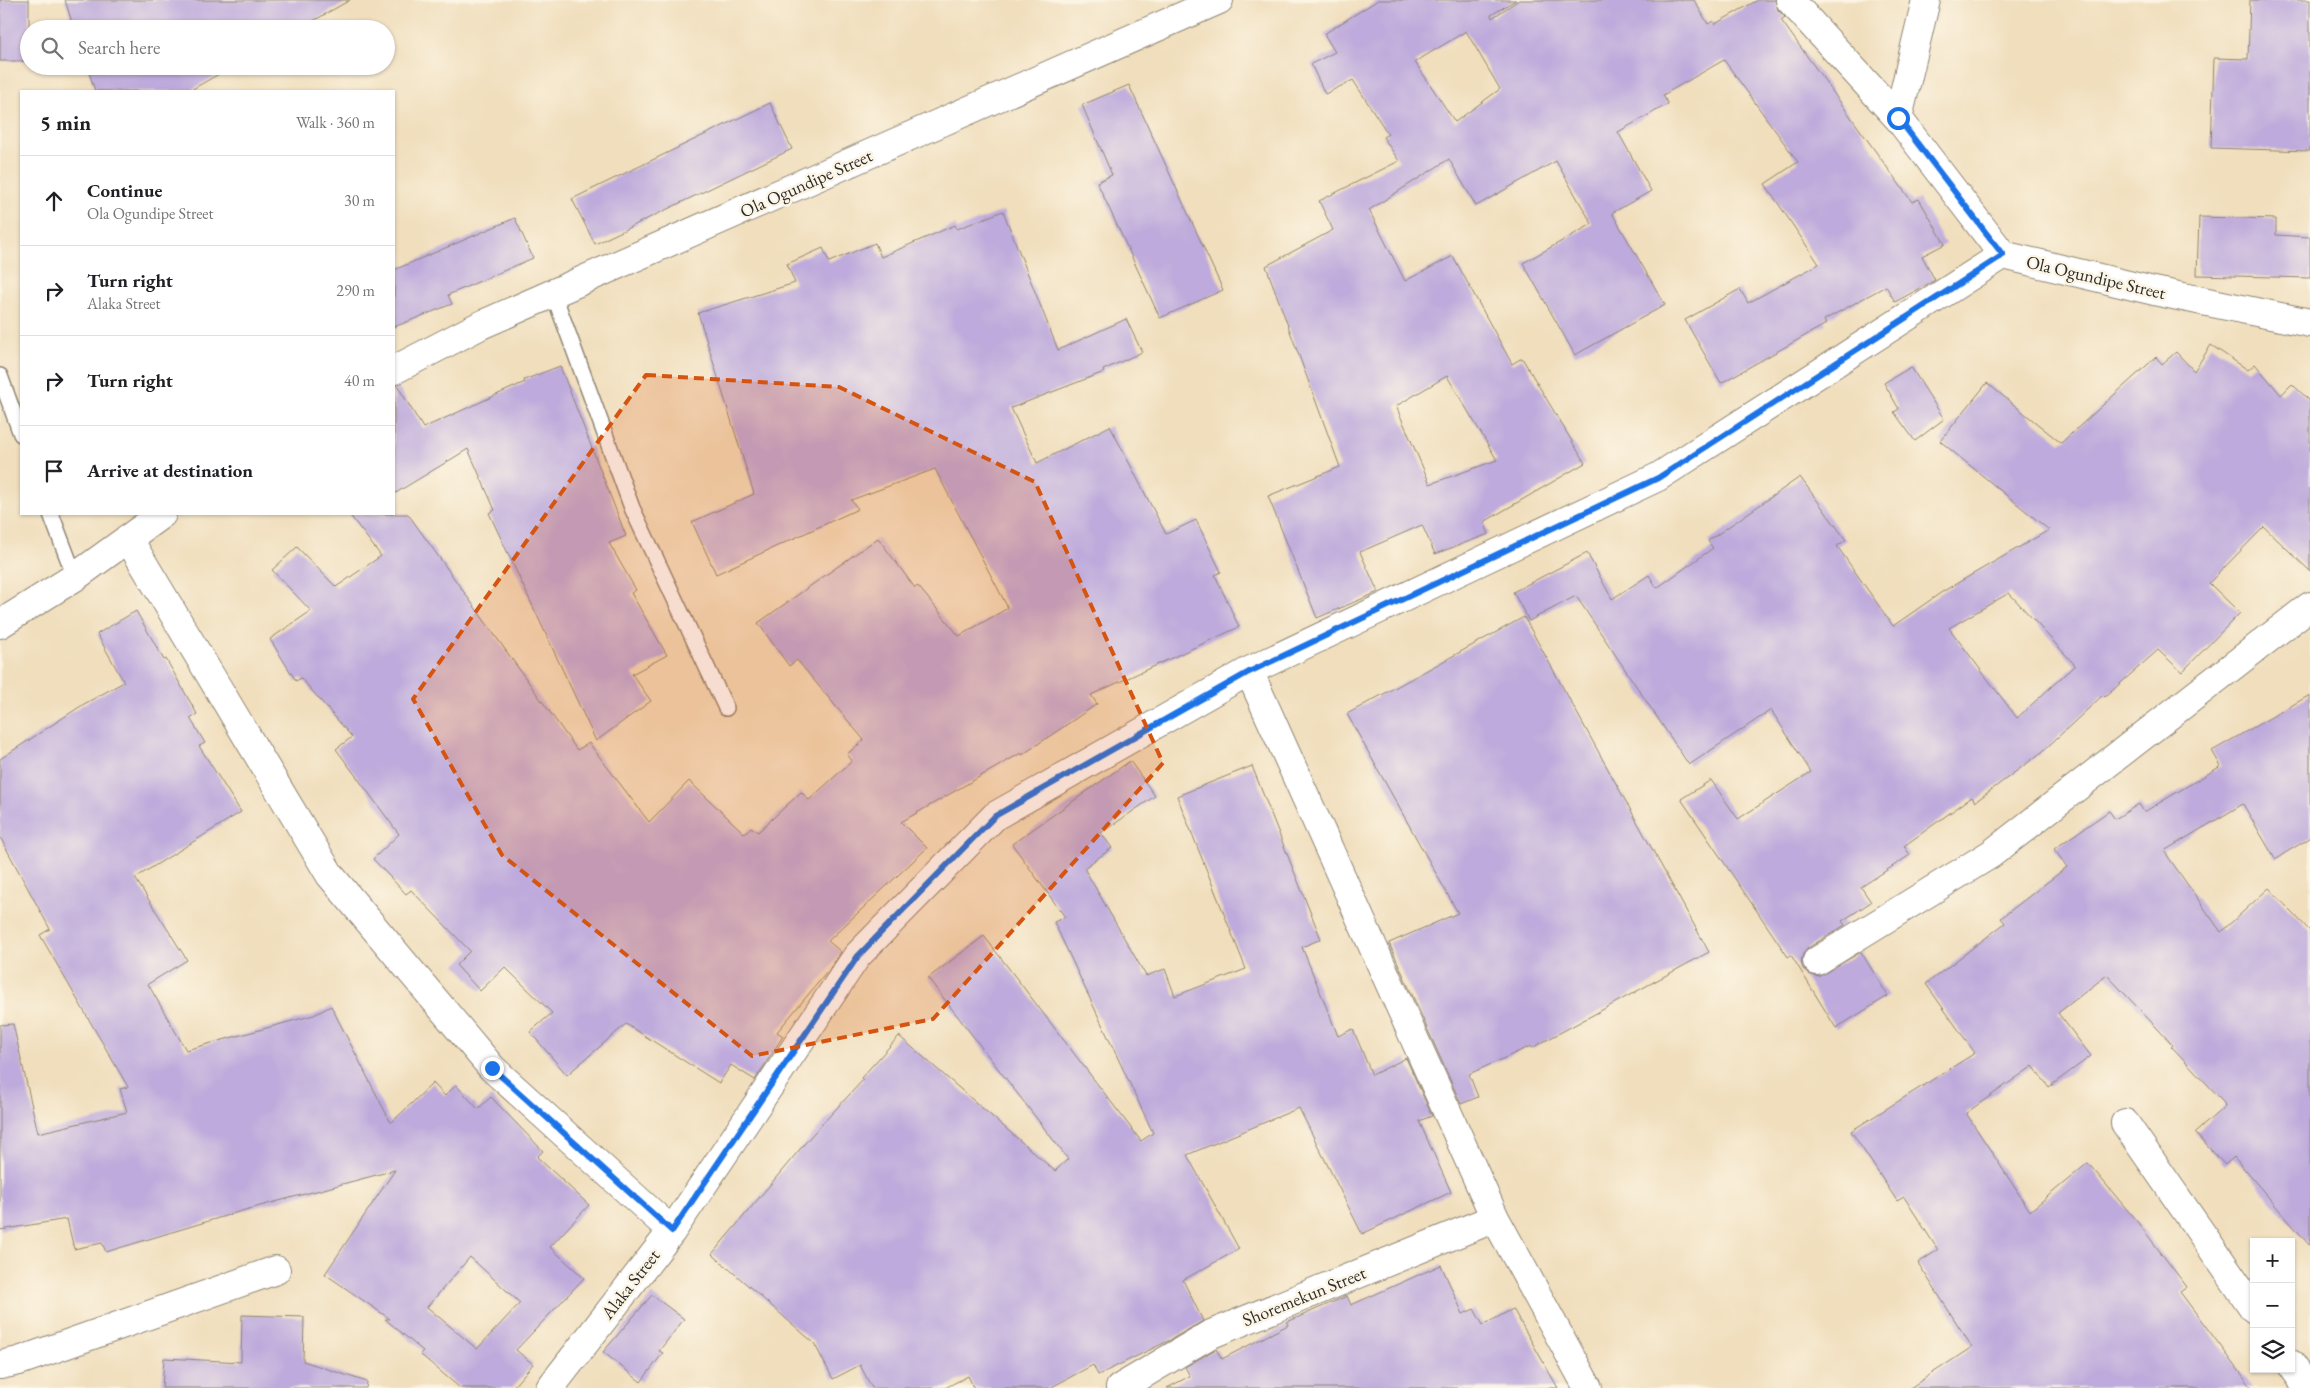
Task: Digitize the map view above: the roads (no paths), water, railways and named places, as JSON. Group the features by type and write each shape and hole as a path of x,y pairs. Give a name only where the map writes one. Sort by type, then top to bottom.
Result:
{"street":[{"name":"Ola Ogundipe Street","path":"395,369 481,325 554,295 1219,0"},
{"name":"Ola Ogundipe Street","path":"1790,0 1898,118 2003,255 2154,291 2310,323"},
{"path":"1898,118 1926,0"},
{"name":"Alaka Street","path":"550,1388 672,1231 858,956 995,816 1249,672 1658,478 2003,255"},
{"path":"0,624 75,577 161,515"},
{"path":"128,538 330,875 492,1068 672,1231"},
{"path":"1817,961 1991,854 2310,606"},
{"path":"1249,672 1494,1218 1588,1388"},
{"path":"2125,1123 2250,1303"},
{"name":"Shoremekun Street","path":"1120,1388 1209,1335 1494,1218"},
{"path":"0,1365 19,1361 276,1270"},
{"path":"2295,1370 2308,1388"}],"lane":[{"path":"554,295 632,508 726,708"},
{"path":"0,376 20,431"},
{"path":"50,515 75,577"}]}
